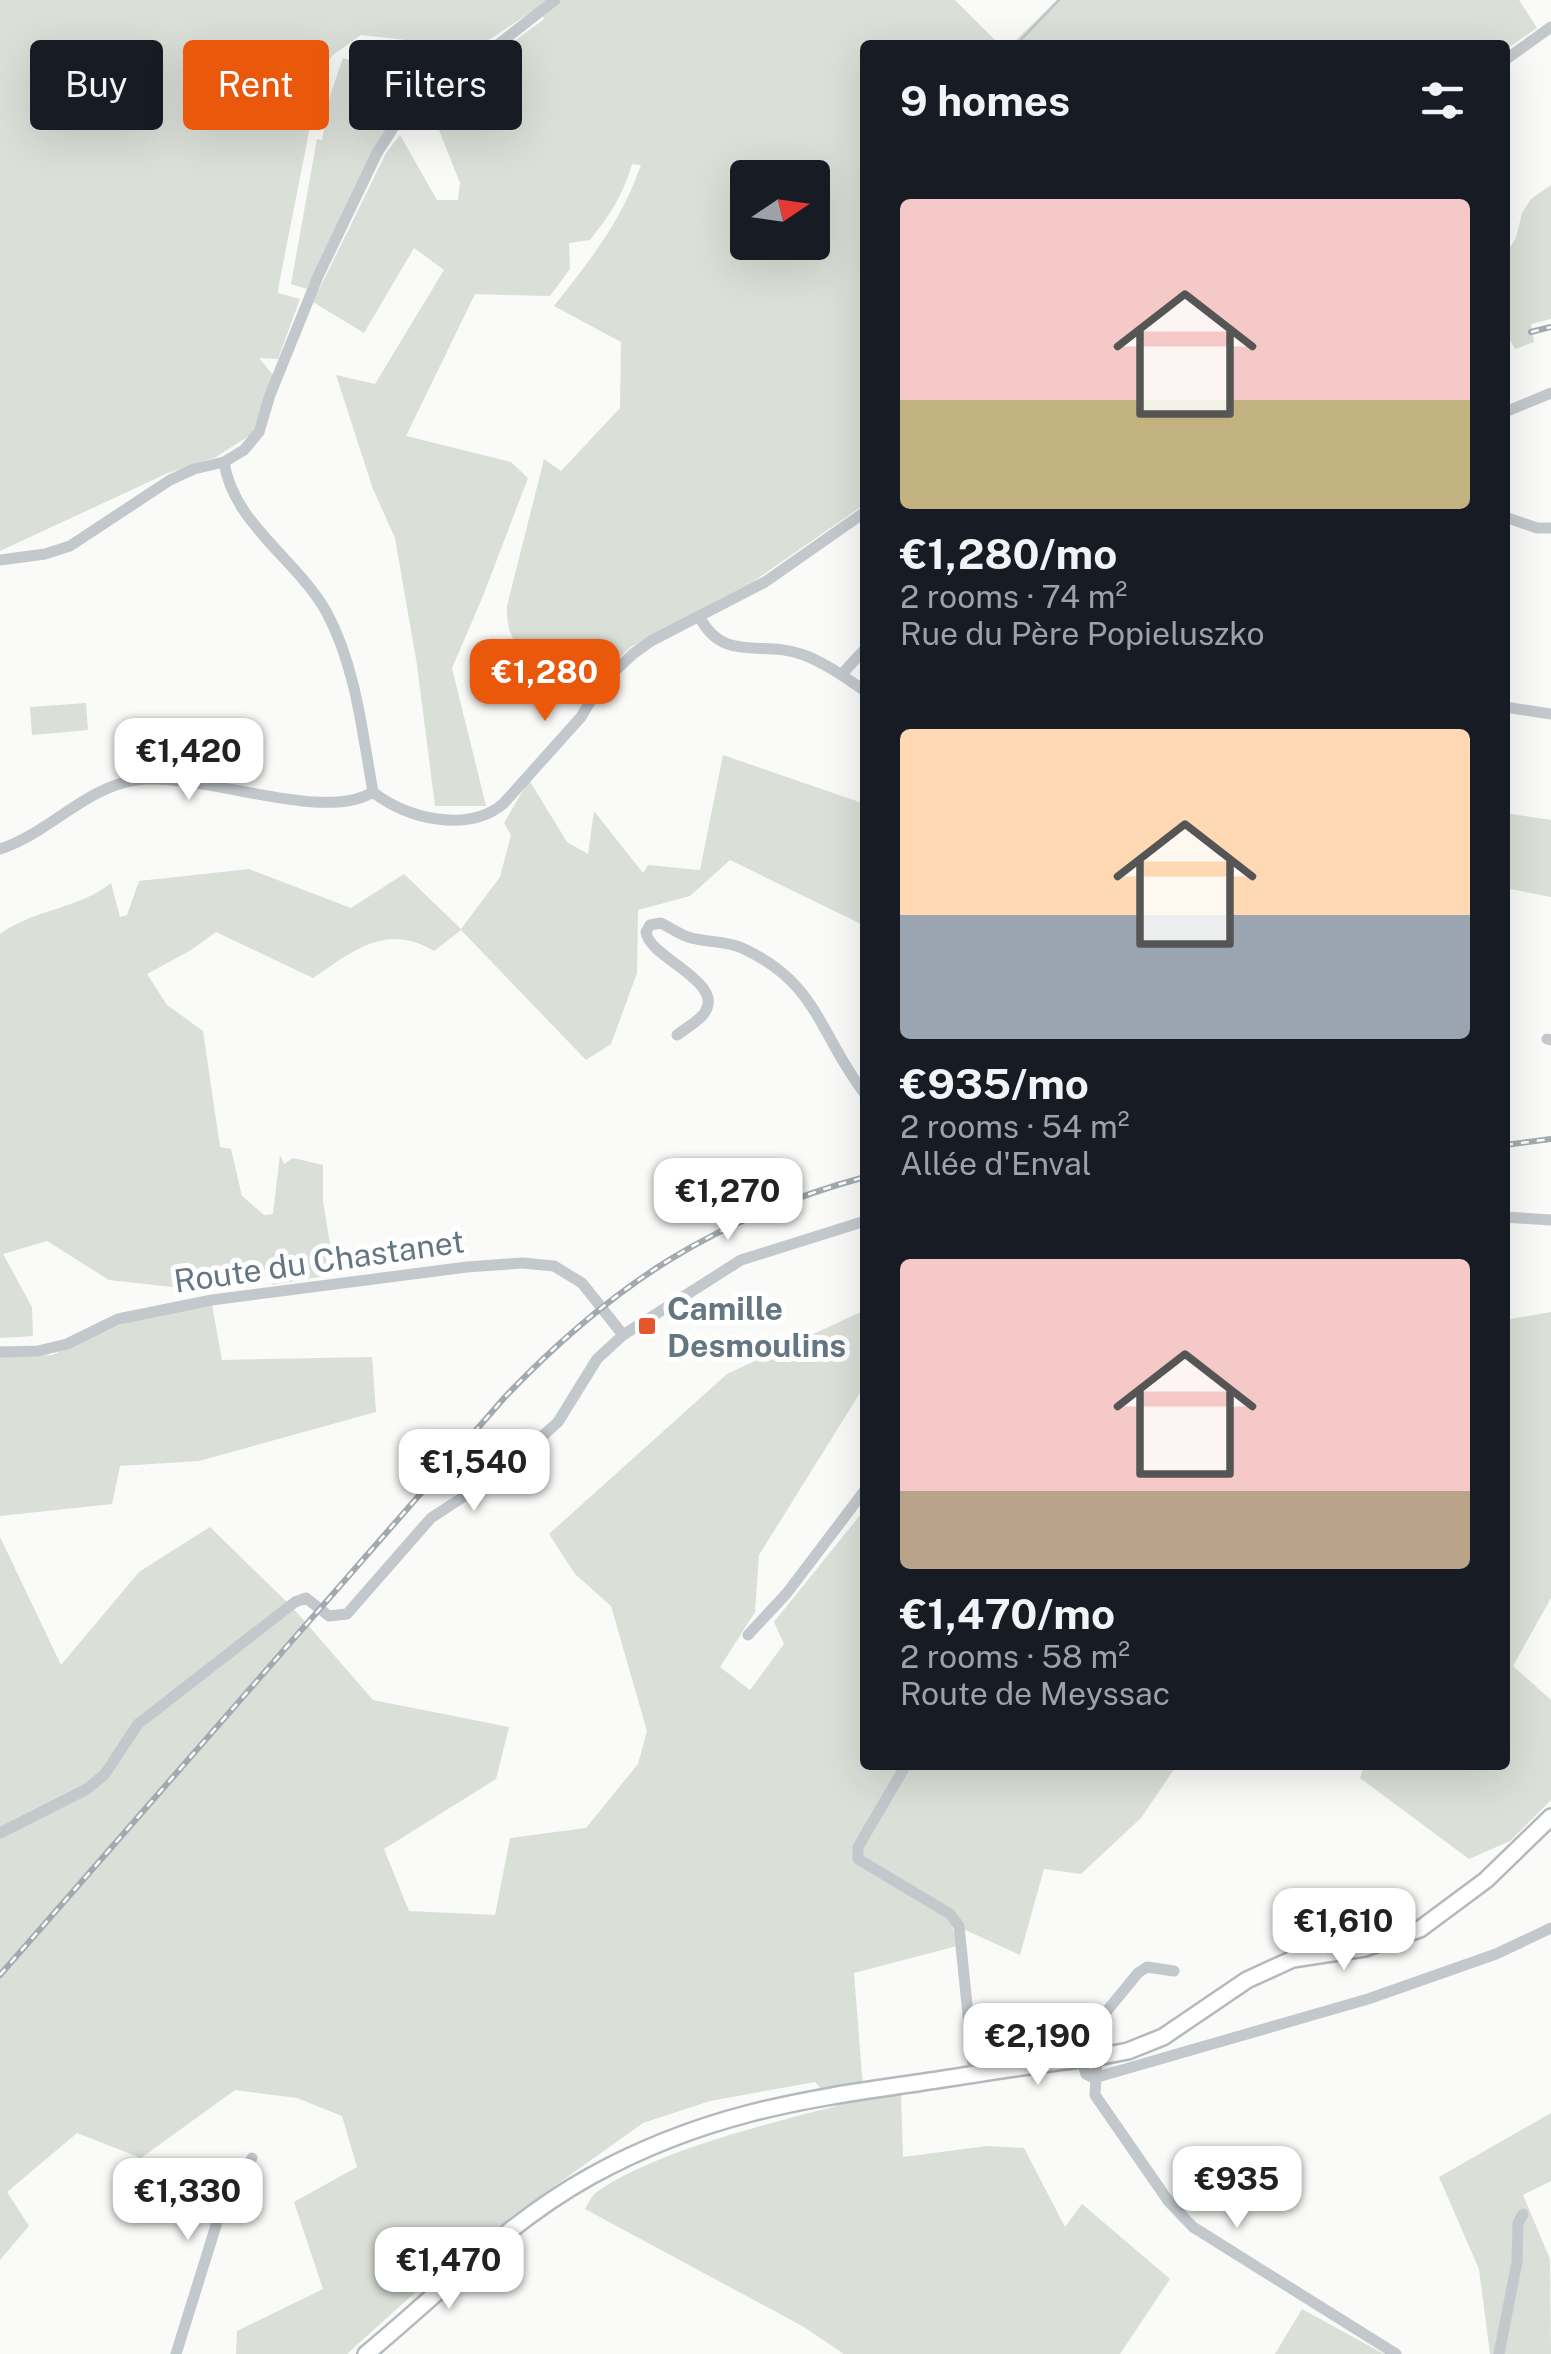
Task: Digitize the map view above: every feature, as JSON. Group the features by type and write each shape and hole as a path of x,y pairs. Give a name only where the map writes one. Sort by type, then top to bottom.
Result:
{"main road":[{"path":"366,2354 502,2235 589,2177 651,2147 717,2121 775,2105 1128,2051 1163,2037 1248,1980 1293,1960 1365,1948 1420,1929 1486,1880 1551,1818"}],"street":[{"path":"0,560 46,554 70,546 170,480 224,462 244,450 259,432 270,394 319,274 395,124 554,0"},
{"path":"1510,57 1551,28"},
{"path":"1510,410 1551,393"},
{"path":"224,462 229,488 325,609 348,658 373,792 384,801 426,817 468,820 488,816 581,716 600,686 633,654 764,582 860,515"},
{"path":"1510,518 1537,528 1551,528"},
{"path":"700,618 710,636 722,644 802,654 860,688"},
{"path":"841,675 860,654"},
{"path":"1510,708 1551,714"},
{"path":"0,849 117,784 140,779 327,802 359,800 373,792"},
{"path":"677,1036 702,1016 708,1007 707,995 686,969 647,942 650,925 660,923 689,938 717,940 742,948 796,982 860,1087"},
{"path":"1510,1217 1551,1220"},
{"path":"0,1833 87,1789 105,1774 138,1724 295,1602 306,1598 329,1616 347,1614 432,1518 506,1469 558,1422 597,1358 622,1335 741,1260 860,1223"},
{"name":"Route du Chastanet","path":"0,1352 38,1352 67,1344 118,1319 212,1300 522,1263 554,1266 582,1283 622,1335"},
{"path":"748,1635 787,1593 860,1497"},
{"path":"903,1770 858,1847 858,1860 950,1914 959,1926 974,2074"},
{"path":"1094,2078 1368,1999 1496,1954 1551,1928"},
{"path":"1174,1970 1147,1967 1138,1973 1092,2029 1088,2058 1095,2094 1169,2202 1193,2227 1396,2354"},
{"path":"176,2354 223,2203 252,2158"},
{"path":"1498,2354 1522,2214"}],"shaded area":[{"path":"0,0 955,0 995,40 860,40 860,507 754,581 631,647 596,678 534,659 522,651 508,625 507,606 544,459 561,471 620,408 621,342 554,306 614,222 641,165 632,164 615,204 590,240 569,243 570,269 550,296 475,294 406,436 511,462 528,478 452,668 486,806 435,806 417,665 395,538 373,489 336,375 375,384 444,270 414,248 364,333 313,302 386,153 400,135 437,200 458,200 460,183 439,130 522,130 522,40 516,40 544,19 537,8 489,40 406,40 361,35 349,40 329,60 329,40 183,40 183,130 309,130 278,293 300,299 278,359 259,358 273,375 252,434 216,457 168,473 0,551"},
{"path":"1057,0 1519,0 1537,28 1510,47 1510,40 1016,40"},
{"path":"343,58 349,60 349,130 386,130 307,289 291,284 317,139 322,140 324,130 329,130 330,96"},
{"path":"1551,185 1551,319 1531,324 1534,342 1515,349 1510,340 1510,247 1531,199"},
{"path":"86,703 88,730 32,735 30,707"},
{"path":"723,755 860,802 860,924 730,860 690,896 638,910 637,973 611,1044 586,1060 461,930 434,951 400,939 371,944 313,978 216,932 147,974 167,1005 203,1031 220,1147 231,1149 242,1196 264,1215 273,1214 280,1155 284,1164 293,1158 323,1165 323,1201 335,1274 273,1285 270,1276 181,1288 109,1280 47,1241 3,1254 32,1307 33,1336 0,1338 0,934 111,883 120,917 127,915 139,881 249,869 351,908 404,874 461,929 500,877 511,835 504,823 529,780 567,842 588,854 594,811 643,873 648,865 700,870"},
{"path":"1510,814 1551,820 1551,897 1510,889"},
{"path":"212,1305 222,1360 372,1357 376,1412 199,1461 120,1466 112,1504 0,1516 0,1356 52,1355 126,1322"},
{"path":"860,1312 860,1393 759,1555 755,1612 720,1667 750,1690 784,1644 774,1622 860,1515 860,1770 1174,1770 1141,1818 1081,1874 1044,1869 1020,1955 952,1924 957,1946 854,1973 864,2100 901,2094 903,2157 987,2146 1024,2148 1065,2227 1082,2204 1170,2279 1120,2354 844,2354 804,2327 585,2209 598,2191 650,2163 713,2140 836,2106 815,2082 710,2101 643,2123 451,2260 347,2354 236,2354 237,2331 323,2289 294,2202 357,2167 342,2116 297,2098 235,2090 141,2158 77,2133 7,2192 29,2226 0,2260 0,1537 61,1665 139,1572 210,1527 293,1608 373,1700 509,1727 496,1779 384,1849 409,1911 495,1915 510,1838 586,1828 638,1764 647,1731 611,1606 575,1574 549,1534 727,1374"},
{"path":"1551,1312 1551,1598 1513,1666 1551,1700 1551,1800 1510,1841 1469,1859 1360,1778 1362,1770 1510,1770 1510,1319"},
{"path":"1551,2113 1551,2181 1523,2195 1550,2259 1551,2354 1490,2354 1479,2269 1439,2177"},
{"path":"1302,2309 1384,2354 1275,2354"}],"waterway":[{"path":"1021,40 1059,0"}],"railway":[{"path":"1531,332 1551,327"},
{"path":"1510,1144 1551,1139"},
{"path":"0,1975 505,1397 545,1357 626,1289 713,1235 760,1213 860,1179"}],"place":[{"name":"Camille Desmoulins","path":"647,1326"}]}
